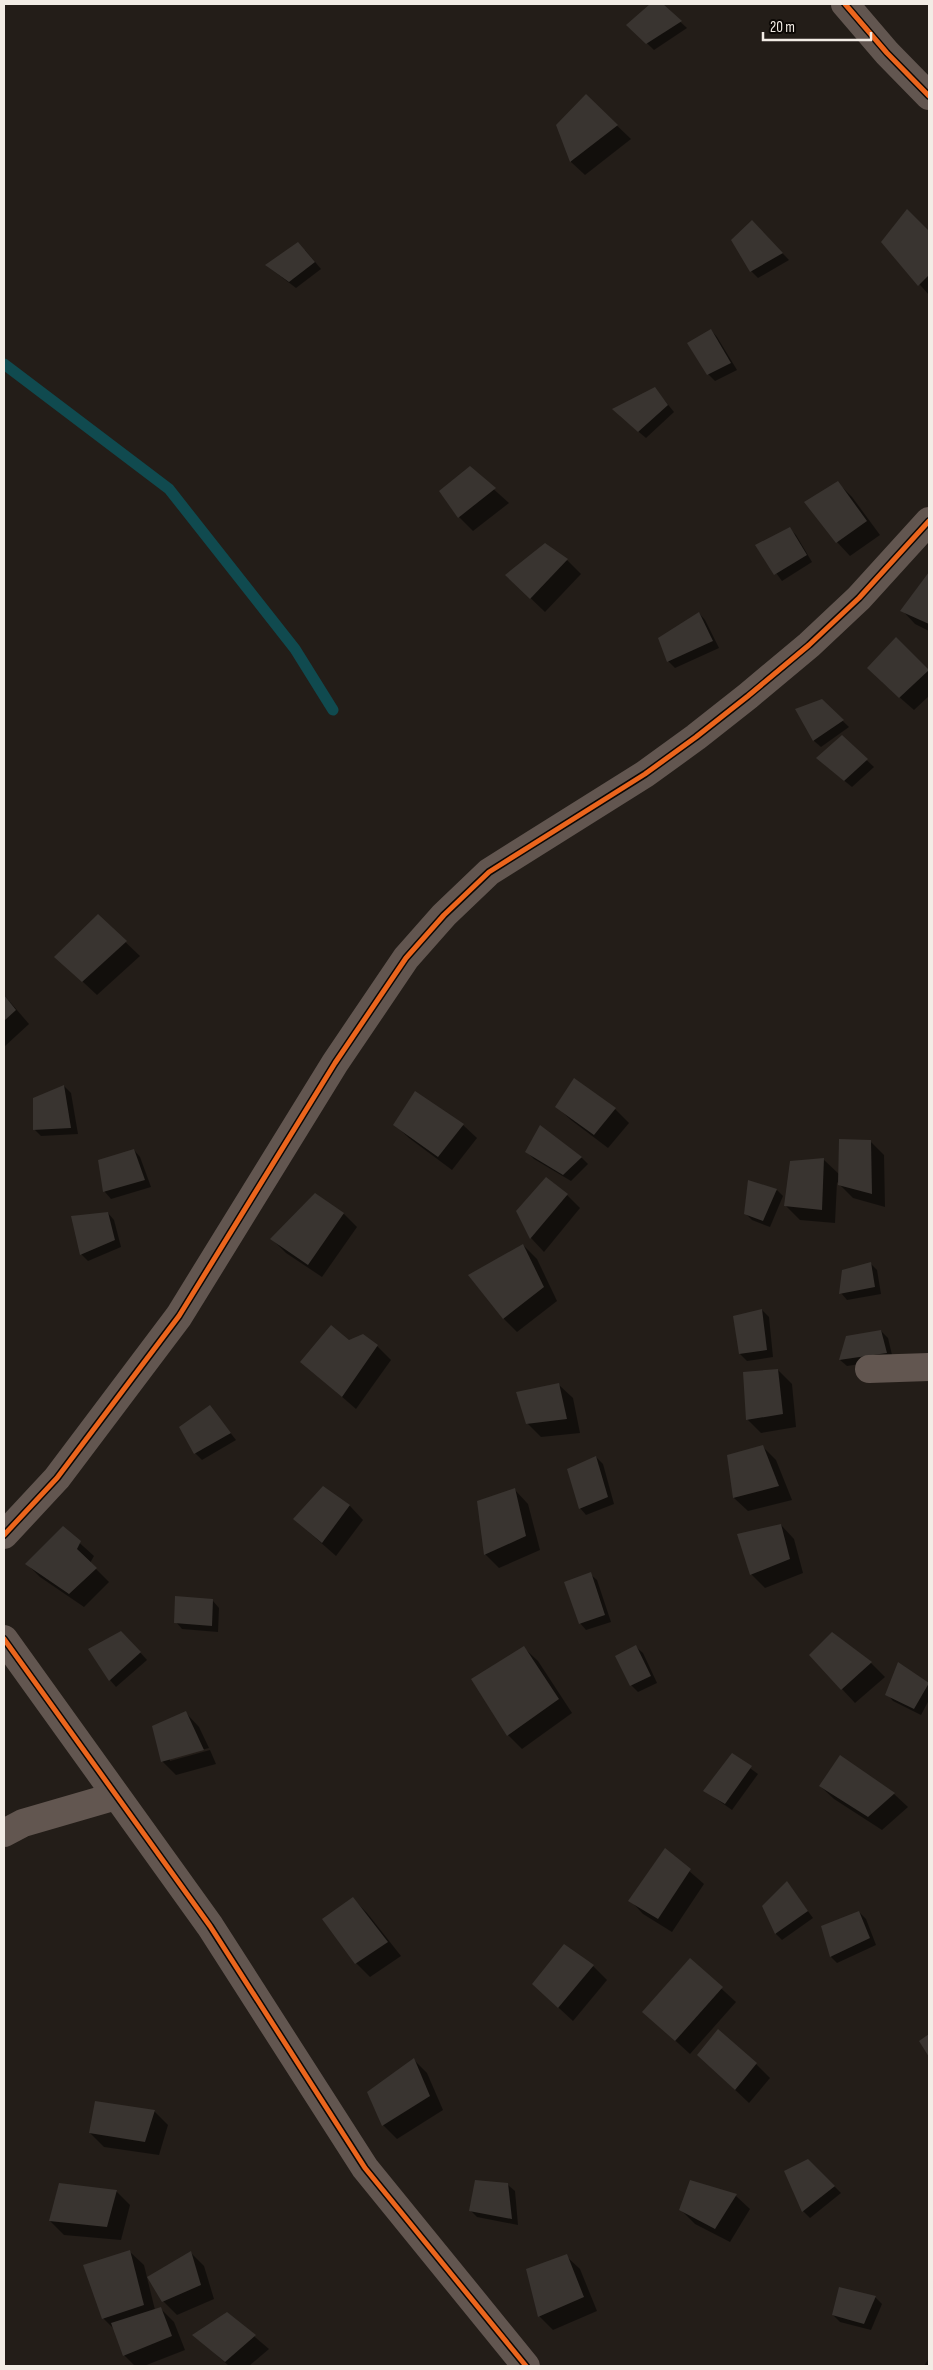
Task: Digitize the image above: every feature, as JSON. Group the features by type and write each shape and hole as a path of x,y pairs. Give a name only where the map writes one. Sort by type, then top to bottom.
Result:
{"street":[{"path":"845,4 887,53 929,96"},
{"path":"4,1535 57,1478 179,1316 335,1063 406,958 444,915 489,872 644,774 696,737 748,696 809,645 859,598 929,521"},
{"path":"869,1369 929,1366"},
{"path":"4,1639 210,1926 365,2168 526,2366"},
{"path":"4,1833 23,1823 116,1796"}],"building":[{"path":"650,4 663,4 682,21 646,44 626,25"},
{"path":"586,94 618,125 570,162 556,125"},
{"path":"907,209 929,231 929,275 918,286 881,242"},
{"path":"752,220 783,253 750,272 731,240"},
{"path":"298,242 315,262 289,282 265,265"},
{"path":"711,329 731,363 707,375 687,343"},
{"path":"655,387 668,405 638,432 612,409"},
{"path":"470,466 496,488 458,518 439,491"},
{"path":"838,481 867,521 836,543 804,502"},
{"path":"790,527 807,555 774,575 755,545"},
{"path":"545,543 568,559 530,599 505,575"},
{"path":"929,572 929,624 900,611"},
{"path":"699,612 713,641 667,662 658,638"},
{"path":"896,637 929,670 899,698 867,668"},
{"path":"822,699 844,720 813,741 795,709"},
{"path":"842,735 868,759 844,781 816,758"},
{"path":"98,914 127,941 82,982 54,957"},
{"path":"4,995 16,1010 4,1021"},
{"path":"574,1078 616,1108 594,1135 555,1107"},
{"path":"64,1085 71,1128 33,1130 33,1098"},
{"path":"415,1091 464,1124 438,1157 393,1125"},
{"path":"540,1125 582,1157 563,1175 525,1152"},
{"path":"839,1139 871,1140 872,1194 838,1185"},
{"path":"134,1149 145,1180 103,1192 98,1160"},
{"path":"824,1158 822,1210 784,1206 790,1161"},
{"path":"546,1177 568,1194 530,1239 516,1211"},
{"path":"748,1180 777,1189 763,1221 744,1214"},
{"path":"315,1193 344,1213 308,1265 270,1239"},
{"path":"108,1212 115,1240 80,1255 71,1216"},
{"path":"523,1244 544,1287 503,1319 468,1275"},
{"path":"871,1262 875,1287 839,1294 842,1270"},
{"path":"762,1309 767,1350 739,1354 733,1316"},
{"path":"331,1325 349,1340 363,1334 378,1345 342,1397 300,1362"},
{"path":"881,1330 887,1353 839,1360 846,1336"},
{"path":"778,1369 783,1414 746,1420 743,1372"},
{"path":"559,1383 567,1419 526,1424 516,1392"},
{"path":"210,1405 231,1433 194,1454 179,1427"},
{"path":"763,1445 779,1486 733,1498 727,1455"},
{"path":"596,1456 608,1497 579,1509 567,1469"},
{"path":"323,1486 350,1505 322,1543 293,1519"},
{"path":"515,1488 526,1536 484,1555 477,1501"},
{"path":"781,1524 790,1559 750,1575 737,1534"},
{"path":"63,1526 81,1541 77,1549 97,1568 69,1594 25,1564"},
{"path":"591,1572 605,1615 579,1624 564,1582"},
{"path":"175,1596 213,1599 212,1626 174,1623"},
{"path":"121,1631 141,1652 109,1681 88,1649"},
{"path":"832,1632 872,1662 841,1690 809,1655"},
{"path":"636,1645 651,1676 630,1686 615,1656"},
{"path":"524,1646 559,1699 507,1736 471,1679"},
{"path":"898,1662 929,1683 914,1709 885,1695"},
{"path":"186,1711 204,1750 161,1762 152,1726"},
{"path":"732,1753 752,1766 725,1804 703,1791"},
{"path":"840,1755 895,1793 868,1817 819,1786"},
{"path":"665,1848 691,1869 658,1919 628,1901"},
{"path":"787,1881 808,1911 775,1934 762,1906"},
{"path":"353,1897 388,1942 355,1964 322,1919"},
{"path":"859,1911 870,1938 830,1957 821,1926"},
{"path":"564,1944 594,1965 558,2008 532,1984"},
{"path":"690,1958 723,1987 675,2041 642,2012"},
{"path":"718,2029 757,2063 735,2090 697,2055"},
{"path":"929,2034 929,2057 919,2041"},
{"path":"414,2058 430,2096 382,2126 367,2092"},
{"path":"95,2101 155,2110 145,2142 89,2133"},
{"path":"808,2159 835,2186 802,2212 784,2171"},
{"path":"475,2180 508,2183 512,2219 469,2211"},
{"path":"690,2180 737,2194 715,2229 679,2210"},
{"path":"59,2183 117,2190 107,2227 49,2221"},
{"path":"130,2250 144,2305 102,2319 83,2265"},
{"path":"191,2251 201,2285 162,2302 147,2277"},
{"path":"567,2254 584,2297 538,2317 526,2269"},
{"path":"839,2287 876,2296 864,2324 832,2315"},
{"path":"161,2307 172,2336 123,2356 111,2323"},
{"path":"227,2312 256,2335 225,2362 192,2335"}],"waterway":[{"path":"4,364 169,489 295,649 333,710"}],"cycle path":[{"path":"845,4 887,53 929,96"},
{"path":"4,1535 57,1478 179,1316 335,1063 406,958 444,915 489,872 645,774 748,696 809,645 859,598 929,521"},
{"path":"4,1639 210,1926 365,2168 526,2366"}]}
